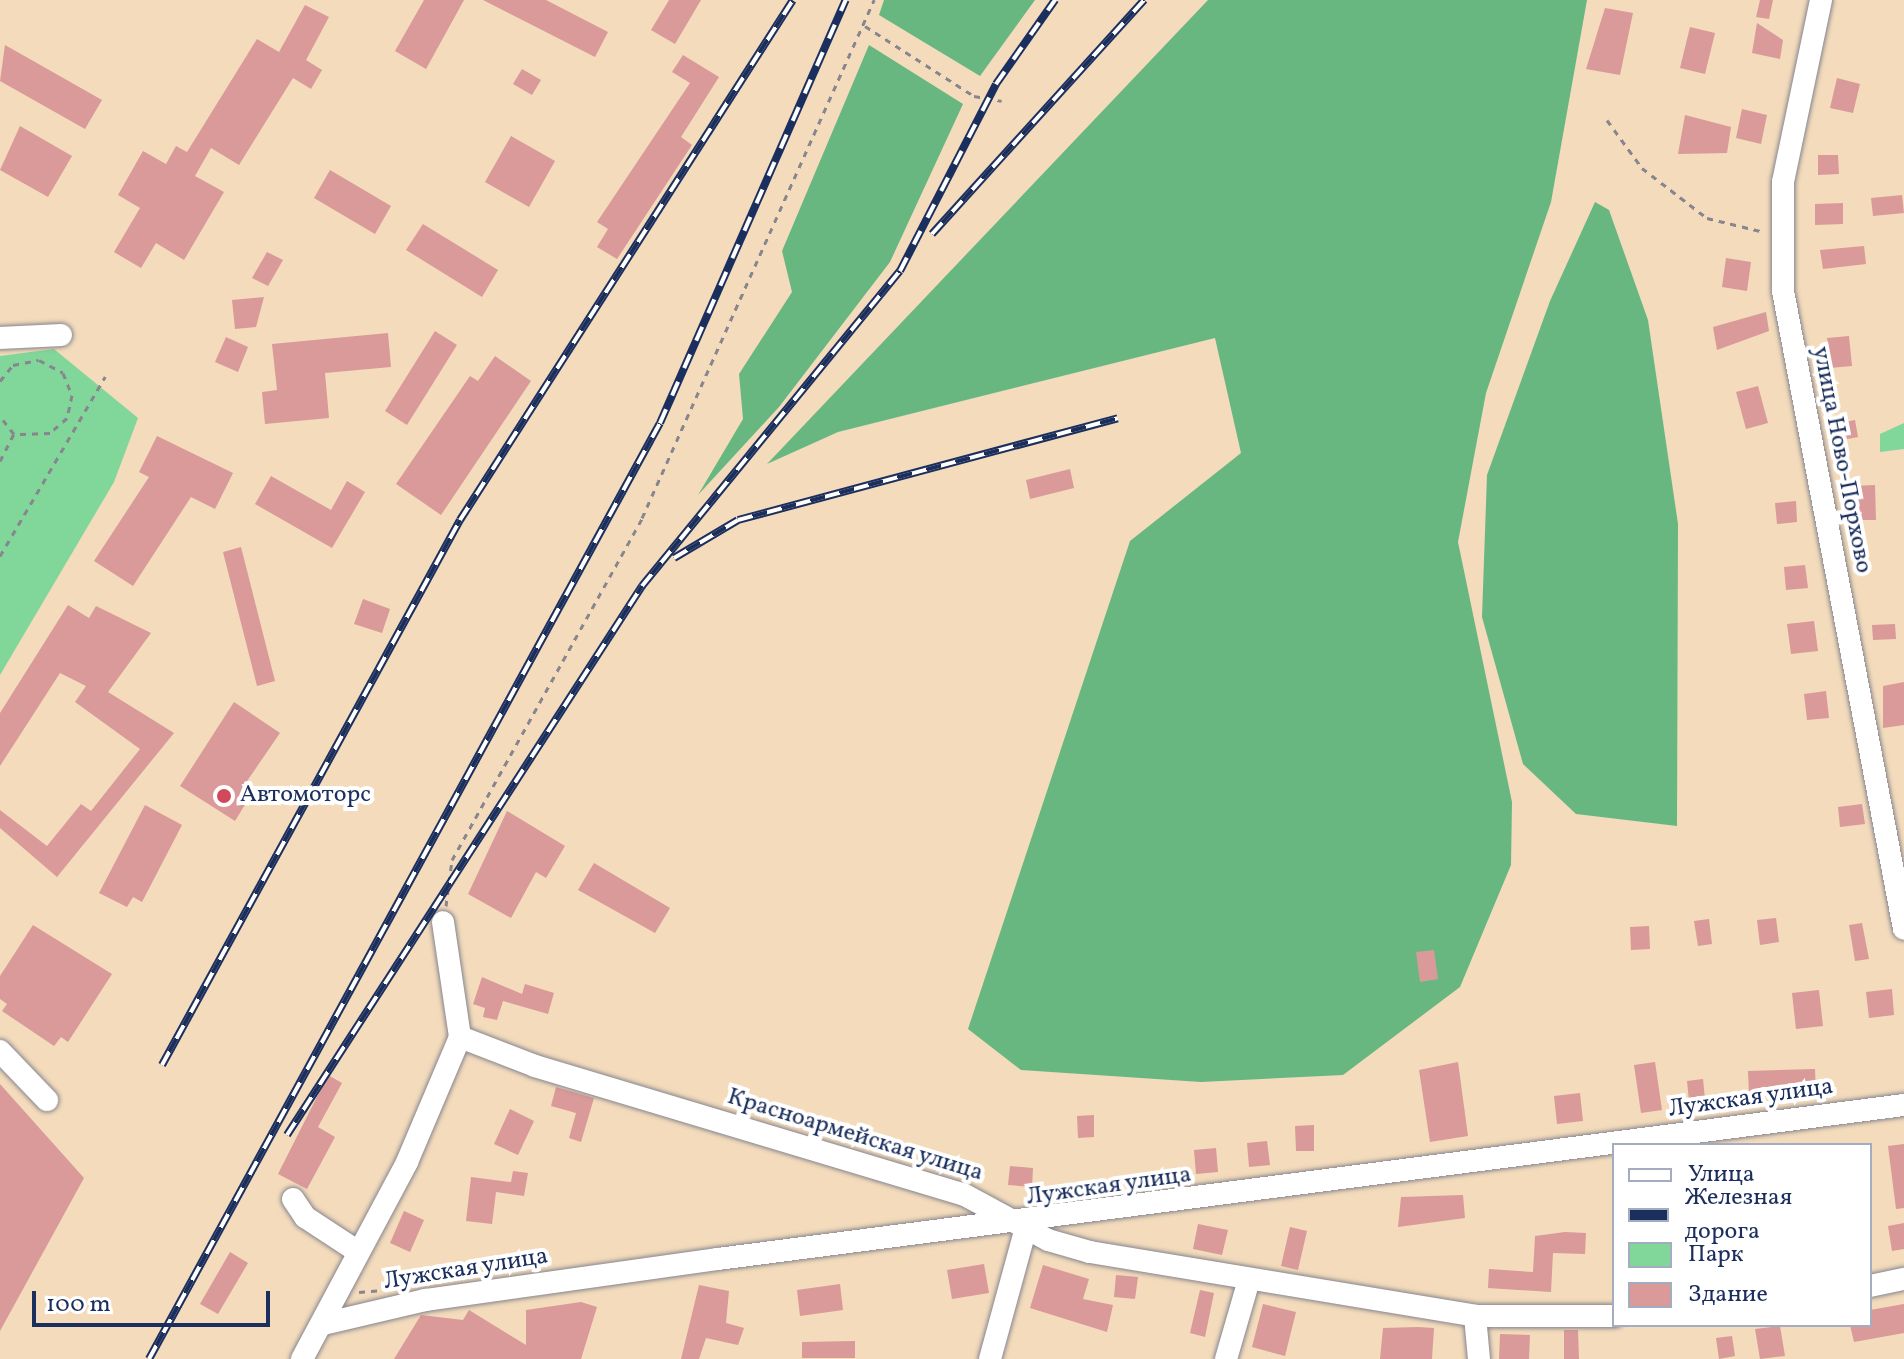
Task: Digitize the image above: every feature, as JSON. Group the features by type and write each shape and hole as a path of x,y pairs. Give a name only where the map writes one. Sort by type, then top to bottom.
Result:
{"street":[{"name":"улица Ново-Порхово","path":"1821,0 1788,146 1781,234 1783,291 1898,870 1904,929"},
{"path":"0,338 61,335"},
{"path":"302,1359 407,1162 460,1037 443,922"},
{"name":"Красноармейская улица","path":"460,1037 535,1066 963,1194 1090,1252 1475,1316 1612,1316"},
{"path":"0,1051 47,1100"},
{"name":"Лужская улица","path":"1624,1143 1904,1105"},
{"name":"Лужская улица","path":"323,1324 440,1298 1027,1224 1612,1145"},
{"path":"293,1199 305,1217 357,1251"},
{"path":"990,1359 1027,1224"},
{"path":"1872,1286 1904,1279"},
{"path":"1226,1359 1249,1280"},
{"path":"1475,1316 1479,1359"}],"path":[{"path":"443,922 452,860 642,518 865,26 874,0"},
{"path":"865,26 974,96 1002,101"},
{"path":"1607,120 1642,168 1707,218 1781,234"},
{"path":"0,381 26,361 52,365 72,395 65,420 38,437 14,434 0,416"},
{"path":"0,556 105,377"},
{"path":"65,420 75,428"},
{"path":"0,461 14,434"}],"green space":[{"path":"884,0 1035,0 980,76 879,15"},
{"path":"1208,0 1587,0 1551,202 1486,393 1458,542 1512,802 1511,865 1460,987 1343,1075 1201,1082 1021,1070 968,1029 1130,541 1241,453 1215,338 838,432 767,464"},
{"path":"869,45 963,104 890,262 779,407 698,495 743,419 739,374 792,292 782,251"},
{"path":"1595,202 1609,210 1648,320 1678,524 1677,826 1576,814 1523,764 1482,617 1487,475 1550,301"},
{"path":"54,349 138,418 114,482 0,675 0,356"},
{"path":"1904,423 1904,449 1880,452 1880,434"}],"building":[{"path":"424,0 464,0 426,69 395,51"},
{"path":"483,0 546,0 608,32 595,57"},
{"path":"669,0 701,0 675,44 651,30"},
{"path":"1760,0 1773,0 1769,19 1756,17"},
{"path":"305,5 329,17 306,60 322,70 311,89 293,78 239,165 211,148 195,176 224,192 184,260 156,243 141,268 114,252 140,208 118,195 143,151 166,164 176,146 187,152 257,39 279,52"},
{"path":"1605,8 1633,13 1620,75 1586,69"},
{"path":"1757,23 1783,40 1780,59 1752,53"},
{"path":"1690,27 1715,33 1705,74 1680,68"},
{"path":"5,45 102,100 85,129 0,81"},
{"path":"683,55 719,77 681,137 692,145 617,259 597,247 608,229 597,222 690,83 672,72"},
{"path":"522,69 541,80 532,95 513,84"},
{"path":"1837,78 1860,84 1853,113 1830,108"},
{"path":"1742,109 1767,115 1761,144 1736,138"},
{"path":"1685,115 1731,127 1727,153 1678,154"},
{"path":"20,126 72,156 48,197 0,170"},
{"path":"511,136 555,161 529,207 485,182"},
{"path":"1818,155 1838,155 1839,174 1818,175"},
{"path":"330,170 391,206 375,234 314,198"},
{"path":"1902,195 1904,213 1873,216 1871,198"},
{"path":"1843,203 1843,224 1815,225 1815,204"},
{"path":"423,224 498,270 482,297 406,250"},
{"path":"1864,246 1866,264 1823,269 1820,250"},
{"path":"267,252 283,260 268,286 252,278"},
{"path":"1726,258 1751,262 1747,291 1722,287"},
{"path":"264,297 256,327 235,329 232,300"},
{"path":"1766,312 1769,331 1717,350 1713,327"},
{"path":"435,331 457,345 407,425 385,411"},
{"path":"388,333 391,367 325,373 329,418 265,424 262,392 277,390 272,344"},
{"path":"1849,336 1852,366 1830,368 1827,338"},
{"path":"226,337 248,347 238,372 215,362"},
{"path":"495,356 531,381 441,515 396,484 470,376 478,381"},
{"path":"1758,386 1768,423 1746,429 1736,392"},
{"path":"1855,420 1858,437 1837,441 1834,424"},
{"path":"157,436 233,473 215,509 191,497 133,586 94,561 149,477 139,472"},
{"path":"1070,469 1074,488 1030,499 1026,480"},
{"path":"271,476 331,510 347,481 365,492 332,548 255,504"},
{"path":"1875,485 1876,520 1854,520 1853,486"},
{"path":"1796,501 1797,522 1777,524 1775,503"},
{"path":"241,547 275,681 257,686 223,552"},
{"path":"1805,565 1808,588 1786,590 1784,567"},
{"path":"363,599 390,609 382,633 354,624"},
{"path":"68,605 89,618 96,606 151,633 108,692 174,733 57,877 0,828 0,810 47,846 81,804 91,811 140,749 75,702 86,686 60,673 0,766 0,713"},
{"path":"1814,621 1818,651 1791,654 1787,624"},
{"path":"1895,624 1896,639 1873,640 1872,625"},
{"path":"1904,682 1904,725 1883,728 1883,686"},
{"path":"1826,691 1829,718 1807,720 1804,694"},
{"path":"234,702 280,733 245,784 254,790 235,821 180,786"},
{"path":"1862,804 1865,824 1840,827 1838,807"},
{"path":"145,805 182,825 142,902 133,897 127,907 99,893"},
{"path":"507,811 565,846 546,878 536,872 511,918 468,894"},
{"path":"594,863 670,908 655,933 578,890"},
{"path":"1776,918 1779,942 1760,945 1757,920"},
{"path":"1709,919 1712,944 1698,946 1694,921"},
{"path":"1862,923 1869,959 1855,961 1849,925"},
{"path":"33,925 112,974 68,1042 61,1037 54,1046 2,1011 7,1004 0,999 0,976"},
{"path":"1649,926 1650,949 1631,950 1630,927"},
{"path":"1434,950 1438,979 1420,982 1416,952"},
{"path":"482,977 522,994 525,984 554,993 548,1014 503,1001 497,1020 483,1017 485,1008 473,1004"},
{"path":"1892,989 1894,1015 1869,1018 1866,992"},
{"path":"1819,990 1823,1026 1796,1029 1792,993"},
{"path":"1458,1062 1468,1136 1430,1142 1419,1070"},
{"path":"1655,1062 1662,1110 1641,1113 1634,1065"},
{"path":"1815,1069 1816,1093 1749,1094 1748,1071"},
{"path":"328,1075 342,1083 318,1127 335,1137 307,1189 278,1174"},
{"path":"1703,1079 1705,1099 1689,1101 1687,1081"},
{"path":"0,1084 84,1178 0,1331"},
{"path":"556,1087 594,1098 581,1142 569,1138 576,1113 551,1106"},
{"path":"1580,1093 1583,1121 1557,1124 1554,1096"},
{"path":"510,1109 534,1121 518,1155 494,1144"},
{"path":"1094,1115 1094,1137 1078,1138 1077,1116"},
{"path":"1314,1125 1314,1151 1296,1151 1295,1126"},
{"path":"1267,1141 1270,1165 1249,1167 1247,1143"},
{"path":"1904,1144 1904,1208 1896,1209 1888,1146"},
{"path":"1216,1148 1218,1172 1196,1174 1194,1150"},
{"path":"1010,1166 1033,1168 1032,1187 1008,1185"},
{"path":"513,1171 528,1173 524,1196 496,1192 492,1224 466,1221 471,1177 511,1182"},
{"path":"1463,1195 1465,1218 1398,1227 1401,1197"},
{"path":"404,1211 424,1220 410,1252 390,1243"},
{"path":"1904,1223 1904,1249 1892,1251 1888,1226"},
{"path":"1198,1224 1228,1230 1222,1255 1193,1249"},
{"path":"1290,1227 1307,1231 1298,1270 1281,1266"},
{"path":"1586,1233 1585,1254 1553,1253 1551,1292 1488,1288 1489,1269 1533,1272 1535,1236"},
{"path":"230,1252 248,1263 218,1314 200,1304"},
{"path":"984,1264 989,1293 952,1299 947,1270"},
{"path":"1043,1265 1089,1279 1083,1299 1113,1305 1107,1332 1030,1308"},
{"path":"1116,1275 1138,1277 1135,1299 1114,1297"},
{"path":"840,1284 843,1310 800,1316 797,1290"},
{"path":"699,1285 729,1291 726,1323 744,1328 738,1345 706,1338 699,1359 681,1359"},
{"path":"1200,1290 1214,1293 1205,1337 1190,1333"},
{"path":"581,1302 597,1307 581,1359 394,1359 421,1315 463,1320 469,1310 526,1345 526,1310"},
{"path":"1263,1304 1296,1312 1285,1356 1252,1347"},
{"path":"1904,1304 1904,1333 1854,1342 1850,1327 1872,1327 1872,1310"},
{"path":"1780,1327 1785,1356 1760,1359 1755,1329"},
{"path":"1383,1328 1434,1328 1432,1359 1380,1359"},
{"path":"1564,1330 1578,1330 1579,1359 1564,1359"},
{"path":"1500,1334 1530,1335 1529,1359 1499,1359"},
{"path":"1732,1336 1735,1356 1719,1359 1716,1338"},
{"path":"855,1341 855,1358 802,1358 802,1342"}],"railway":[{"path":"162,1065 460,520 793,0"},
{"path":"149,1359 660,423 846,0"},
{"path":"287,1135 642,586 900,271 996,84 1055,0"},
{"path":"932,234 1144,0"},
{"path":"674,558 738,520 1118,418"}],"place":[{"name":"Автомоторс","path":"224,796"}]}
